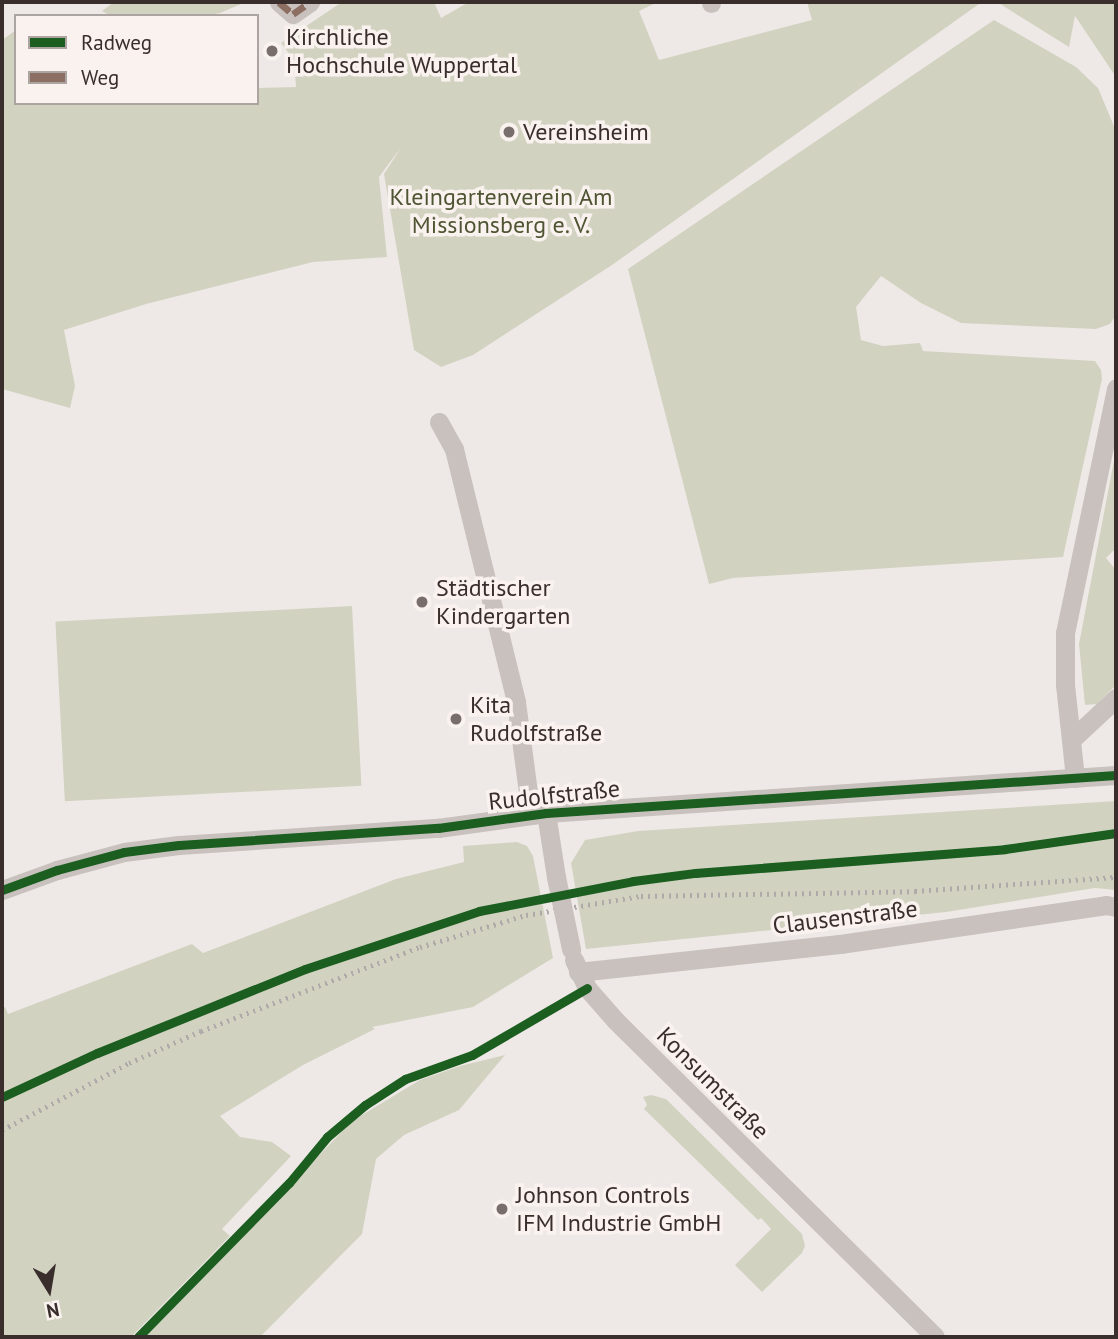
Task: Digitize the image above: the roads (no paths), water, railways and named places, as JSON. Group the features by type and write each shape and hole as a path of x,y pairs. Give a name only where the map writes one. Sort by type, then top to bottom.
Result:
{"street":[{"path":"286,8 310,2"},
{"path":"1075,778 1065,685 1065,633 1116,388"},
{"name":"Rudolfstraße","path":"439,422 454,449 501,637 539,814"},
{"path":"1071,740 1116,698"},
{"name":"Rudolfstraße","path":"2,890 124,852 241,840 438,828 539,814 1116,775"},
{"name":"Konsumstraße","path":"539,814 578,972 594,997 935,1337"},
{"name":"Clausenstraße","path":"578,972 840,944 1106,905 1116,907"}],"railway":[{"path":"2,1130 129,1063 201,1031 420,947 526,915 641,896 915,891 1116,877"}],"place":[{"name":"Kirchliche Hochschule Wuppertal","path":"272,51"},
{"name":"Vereinsheim","path":"509,132"},
{"name":"Städtischer Kindergarten","path":"422,602"},
{"name":"Kita Rudolfstraße","path":"456,719"},
{"name":"Johnson Controls IFM Industrie GmbH","path":"502,1209"}],"park label":[{"name":"Kleingartenverein Am Missionsberg e. V.","path":"501,211"}]}
